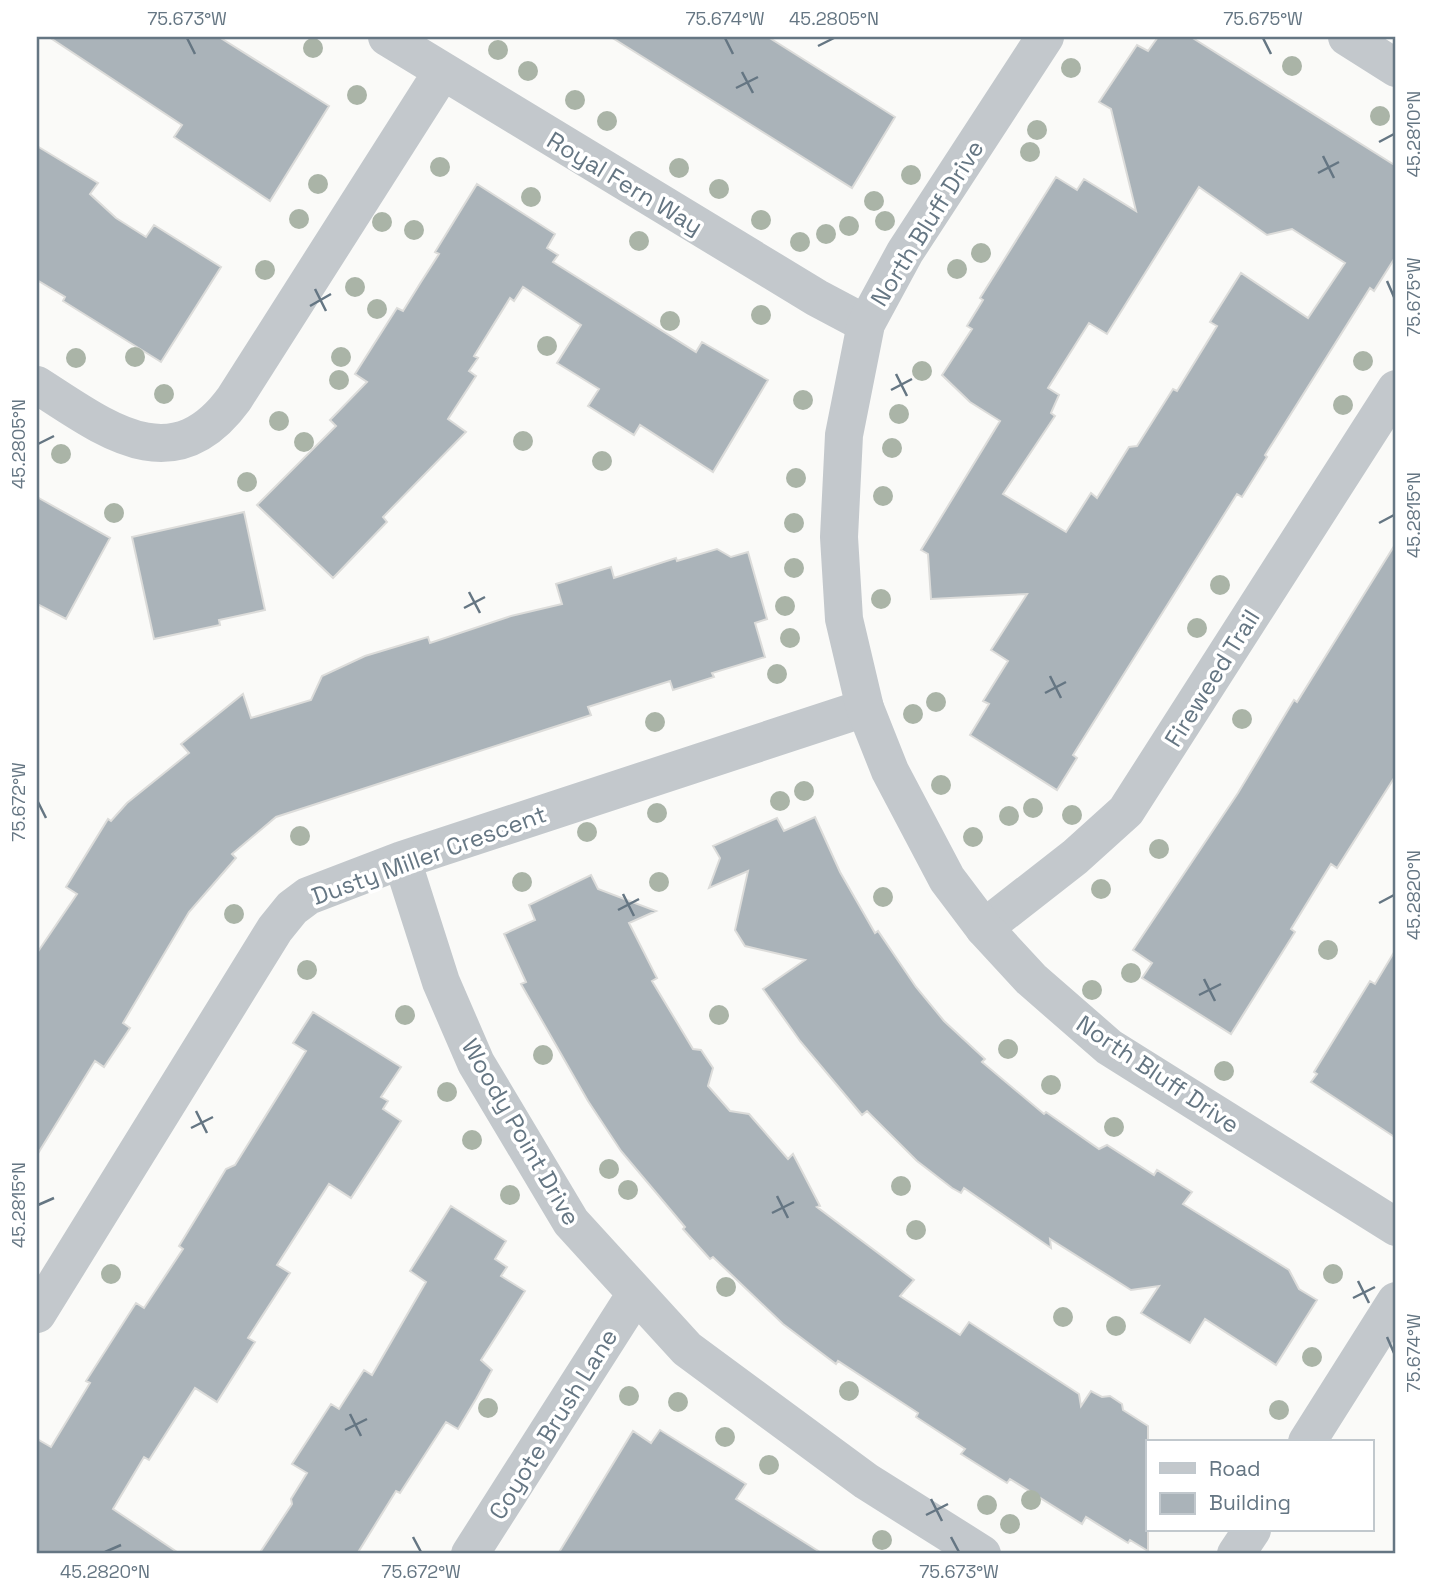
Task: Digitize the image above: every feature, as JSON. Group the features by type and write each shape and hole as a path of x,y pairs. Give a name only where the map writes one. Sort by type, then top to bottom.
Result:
{"street":[{"name":"Royal Fern Way","path":"387,37 817,298 866,324"},
{"name":"North Bluff Drive","path":"1045,37 905,251 866,324 844,435 839,537 844,619 865,708 890,771 947,879 984,928 1055,1002 1109,1047 1396,1227"},
{"path":"1347,37 1396,68"},
{"path":"37,385 117,435 137,442 158,444 184,440 209,428 234,400 442,72"},
{"name":"Fireweed Trail","path":"984,928 1075,857 1126,811 1396,389"},
{"name":"Dusty Miller Crescent","path":"37,1314 275,929 292,908 308,896 402,860 865,708"},
{"name":"Woody Point Drive","path":"402,860 441,982 476,1063 570,1222 687,1349 866,1481 982,1554"},
{"name":"Coyote Brush Lane","path":"470,1554 635,1295"},
{"path":"1308,1440 1396,1301"},
{"path":"1236,1554 1251,1532"}],"building":[{"path":"49,37 219,37 329,106 270,201 174,137 182,125"},
{"path":"611,37 768,37 895,117 852,188"},
{"path":"1158,37 1191,37 1396,166 1396,256 1374,291 1370,288 1265,455 1267,457 1242,497 1237,494 1073,755 1077,758 1057,790 970,735 989,704 983,701 1008,661 991,650 1027,594 931,599 928,554 921,550 1000,421 970,402 942,375 972,329 967,326 983,300 980,298 1056,177 1077,190 1084,179 1136,211 1111,109 1099,102 1137,45 1148,51","holes":["1199,187 1267,235 1292,229 1345,263 1308,318 1241,273 1210,322 1217,326 1177,391 1173,389 1137,446 1129,447 1097,498 1091,493 1066,532 1003,494 1055,416 1051,413 1059,395 1048,388 1089,323 1107,334"]},
{"path":"37,146 98,183 90,194 116,218 146,237 154,225 221,267 161,362 63,301 65,297 37,280"},
{"path":"477,184 555,234 547,248 558,255 553,262 696,352 702,342 768,380 713,472 640,425 634,435 588,406 599,389 557,363 581,325 523,287 514,301 510,298 474,356 478,358 469,371 476,376 448,419 466,432 383,517 387,522 333,578 257,505 336,426 330,420 367,382 355,374 397,308 403,311 439,254 435,252"},
{"path":"37,497 110,538 66,619 37,604"},
{"path":"244,512 265,610 219,620 220,625 154,639 132,537"},
{"path":"1396,543 1396,775 1337,868 1331,864 1291,929 1295,932 1231,1034 1142,978 1152,963 1133,950 1238,793 1294,700 1297,702"},
{"path":"717,549 731,557 748,552 767,619 755,623 765,657 712,673 714,677 673,690 670,681 588,707 591,715 276,817 232,854 236,858 189,912 123,1023 130,1028 104,1067 95,1061 37,1155 37,953 77,894 66,887 108,819 111,821 127,803 189,753 181,744 243,694 251,718 311,700 322,676 365,656 428,637 430,643 511,616 562,604 556,584 611,567 614,578 676,558 677,561"},
{"path":"815,817 840,872 875,933 878,931 916,987 944,1021 985,1059 982,1062 1044,1114 1046,1112 1099,1149 1107,1145 1154,1175 1157,1170 1192,1192 1183,1204 1289,1270 1299,1289 1317,1300 1276,1365 1205,1319 1190,1343 1141,1313 1159,1286 1131,1290 1050,1239 1051,1248 964,1188 961,1193 952,1188 917,1161 867,1111 862,1115 800,1041 763,989 805,960 745,946 735,930 748,871 709,888 720,858 713,846 777,818 784,831"},
{"path":"591,875 598,889 656,911 629,923 657,978 652,981 693,1049 701,1050 713,1068 708,1086 730,1111 749,1114 788,1159 793,1154 820,1206 817,1207 914,1280 900,1296 960,1335 969,1322 1079,1394 1081,1406 1091,1391 1102,1397 1110,1396 1122,1404 1123,1410 1148,1426 1148,1551 1130,1540 1128,1543 1086,1517 1082,1524 1010,1479 1007,1483 961,1454 965,1449 916,1417 918,1413 838,1361 836,1364 783,1324 713,1257 710,1259 621,1151 588,1101 521,984 526,982 504,934 535,920 529,905"},
{"path":"1396,949 1396,1138 1311,1082 1317,1074 1314,1072 1370,981 1375,984"},
{"path":"313,1012 401,1067 381,1097 388,1101 383,1109 401,1121 351,1198 329,1184 277,1265 290,1273 248,1338 255,1342 217,1402 195,1388 149,1460 144,1457 113,1509 180,1554 37,1554 37,1439 51,1447 90,1383 86,1381 136,1303 144,1308 183,1249 179,1246 226,1169 235,1165 306,1051 293,1043"},
{"path":"451,1206 506,1241 495,1259 507,1267 501,1276 525,1291 481,1360 492,1370 476,1399 458,1429 446,1422 400,1493 396,1491 357,1554 259,1554 292,1504 291,1499 307,1473 292,1464 331,1404 339,1409 364,1370 372,1375 426,1282 410,1271"},
{"path":"660,1430 746,1484 736,1499 823,1554 558,1554 633,1431 651,1443"}]}
